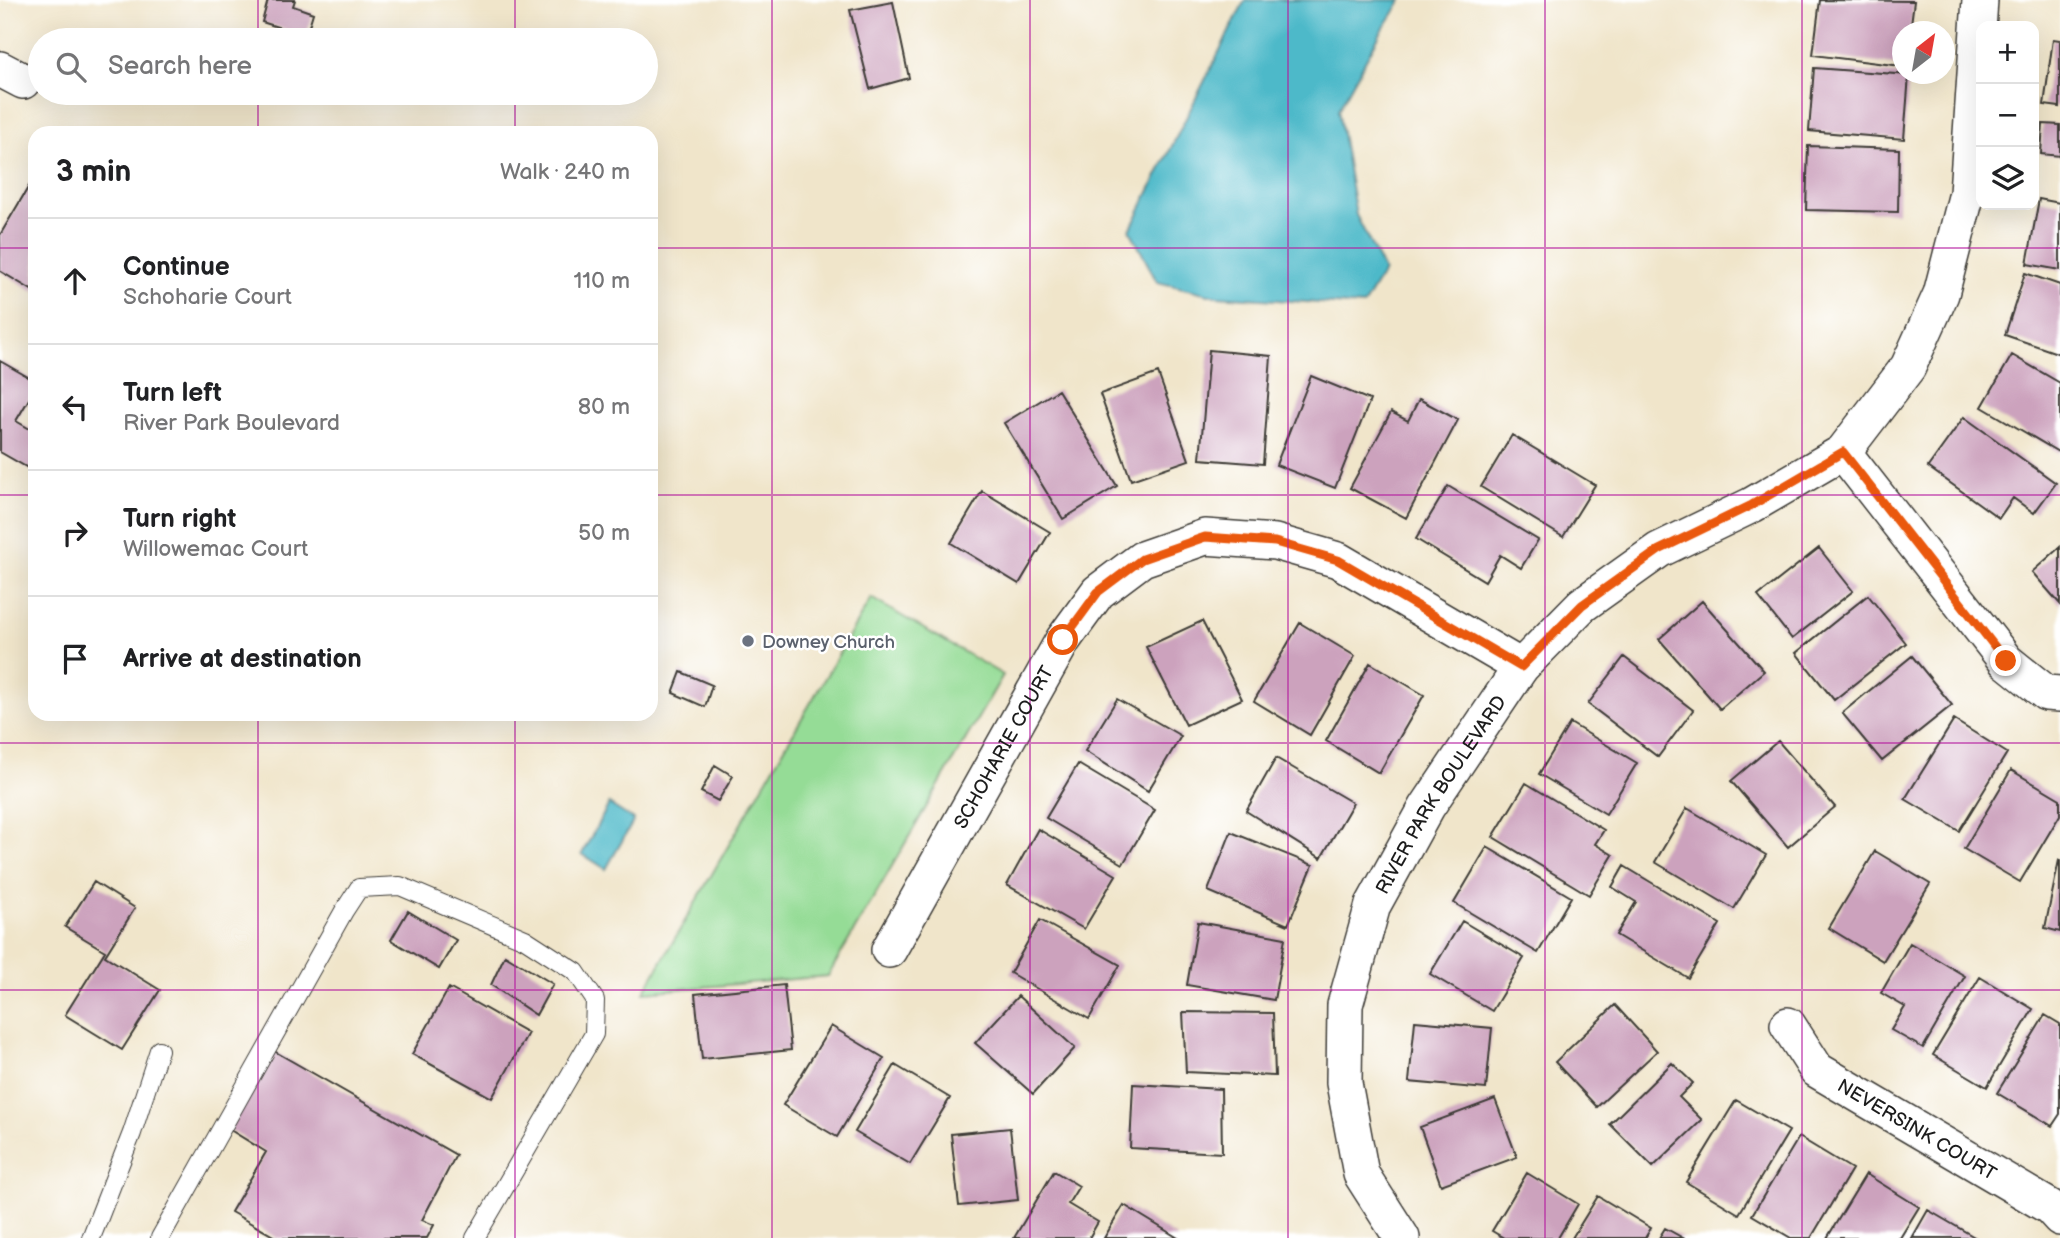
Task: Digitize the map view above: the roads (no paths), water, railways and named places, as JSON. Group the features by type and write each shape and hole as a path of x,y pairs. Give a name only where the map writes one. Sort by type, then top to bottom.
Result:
{"street":[{"name":"RIVER PARK BOULEVARD","path":"1402,1238 1362,1174 1344,1083 1345,1005 1373,905 1427,807 1521,667 1582,605 1659,550 1752,505 1843,452 1908,367 1941,294 1967,193 1980,0"},
{"path":"1843,452 2006,661 2046,693 2060,694"},
{"name":"SCHOHARIE COURT","path":"889,950 1063,640 1098,592 1142,559 1205,537 1275,542 1338,560 1521,667"},
{"name":"NEVERSINK COURT","path":"1788,1026 1817,1070 2050,1207 2060,1218"}],"lane":[{"path":"160,1238 359,888 400,886 525,939 576,972 595,1000 594,1034 475,1238"},
{"path":"91,1238 132,1133 159,1051"}],"water":[{"path":"1245,0 1402,0 1338,110 1356,215 1384,271 1363,306 1217,296 1157,282 1130,230"},
{"path":"609,804 634,820 606,869 582,854"}],"place":[{"name":"Downey Church","path":"748,641"}]}
